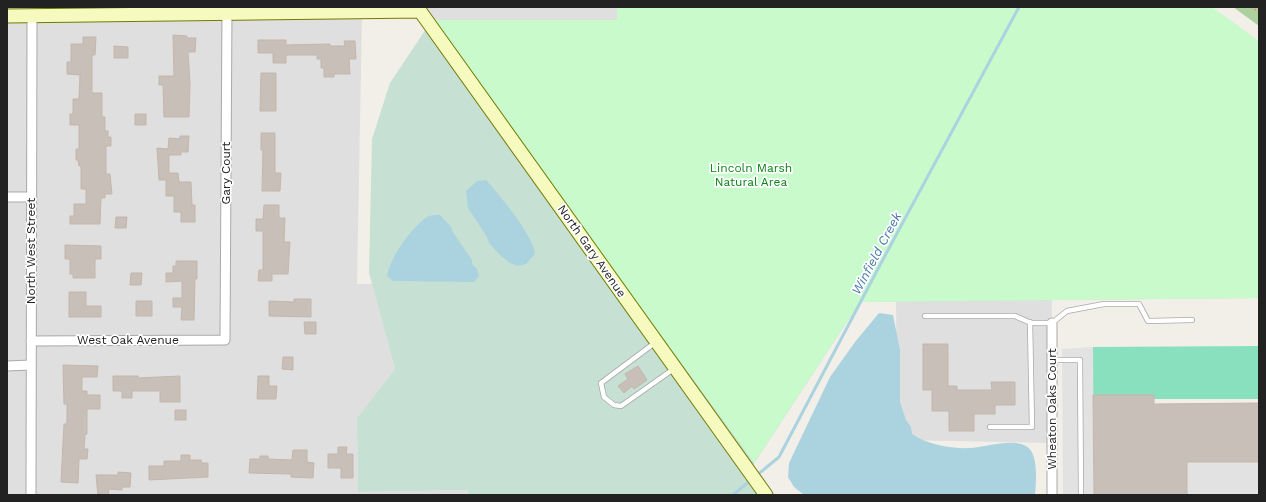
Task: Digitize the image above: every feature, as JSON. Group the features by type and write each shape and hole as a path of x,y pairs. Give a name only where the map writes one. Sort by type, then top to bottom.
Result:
{"street":[{"path":"7,16 32,11 420,8"},
{"name":"North Gary Avenue","path":"420,8 764,492"},
{"name":"Gary Court","path":"225,340 227,10"},
{"name":"North West Street","path":"31,495 32,11"},
{"path":"7,197 31,197"},
{"name":"Wheaton Oaks Court","path":"1052,323 1052,495"},
{"name":"West Oak Avenue","path":"31,341 225,340"},
{"path":"7,366 31,366"}],"lane":[{"path":"925,316 1015,316 1030,322 1052,323 1068,311 1104,304 1139,304 1148,321 1192,320"},
{"path":"990,427 1032,427 1030,322"},
{"path":"657,341 602,383 604,397 614,405 621,406 675,367"},
{"path":"1052,360 1080,360 1081,495"}],"path":[{"path":"1251,7 1259,12"}],"shaded area":[{"path":"7,7 617,7 617,20 432,20 423,10 7,13"},
{"path":"362,17 357,284 372,284 395,369 357,418 358,492 469,490 469,495 7,495 7,19"},
{"path":"1052,300 1050,443 897,440 896,301"},
{"path":"1093,347 1094,495 1063,495 1062,349"},
{"path":"1187,462 1259,462 1259,495 1187,495"}],"green space":[{"name":"Lincoln Marsh Natural Area","path":"617,7 1210,7 1259,298 860,302 749,471 761,489 757,495 469,495 468,490 358,492 357,418 395,369 369,273 372,139 390,83 432,20 617,20"},
{"name":"Lincoln Marsh Natural Area","path":"617,7 1212,7 1259,41 1259,298 860,302 754,463 432,20 617,20"},
{"path":"1233,7 1259,7 1259,26"},
{"path":"1259,346 1259,399 1154,399 1154,395 1093,395 1093,347"}],"water":[{"path":"486,180 515,216 529,238 535,254 526,264 518,266 510,263 501,256 489,243 487,237 468,208 466,191 477,181"},
{"path":"432,215 440,215 452,228 452,231 472,260 472,264 477,269 479,276 474,282 393,281 387,276 392,260 402,243 427,217"},
{"path":"879,313 893,315 900,350 900,402 906,420 911,427 912,434 933,444 956,448 971,448 1007,443 1026,446 1033,455 1035,461 1035,495 804,495 794,487 788,477 789,463 830,377 855,342"}],"building":[{"path":"173,35 196,38 195,52 188,52 190,84 189,117 164,117 163,85 159,85 159,76 174,76"},
{"path":"83,37 96,37 95,55 92,55 92,93 102,93 102,117 105,117 105,131 108,131 108,137 111,137 111,146 106,146 106,174 110,174 112,194 105,194 105,198 101,198 100,224 70,224 70,216 74,216 74,204 86,204 86,189 81,189 81,166 79,166 78,160 76,160 76,149 79,149 79,125 70,125 70,114 73,114 73,99 79,99 80,75 67,74 67,62 71,62 71,44 83,44"},
{"path":"258,40 286,40 286,45 330,44 330,46 345,46 344,41 355,41 356,59 349,59 350,74 334,74 334,77 324,77 324,68 321,68 321,59 317,59 317,55 286,55 286,63 273,63 273,53 258,53"},
{"path":"114,46 128,47 128,58 114,58"},
{"path":"261,73 276,73 276,111 260,111"},
{"path":"135,114 146,114 146,125 135,125"},
{"path":"261,133 275,133 275,173 281,173 280,191 262,191 263,150 261,150"},
{"path":"180,136 189,136 188,152 181,152 181,155 169,155 169,173 178,173 179,182 191,182 192,205 195,205 195,222 181,222 181,212 174,212 174,196 166,196 166,180 159,180 157,148 168,149 169,138 180,139"},
{"path":"264,205 279,205 279,218 285,218 284,242 290,242 288,274 272,274 272,281 258,281 259,270 263,270 263,231 256,231 256,219 263,219"},
{"path":"116,217 127,217 126,228 115,228"},
{"path":"65,245 101,246 101,259 95,259 95,278 73,278 73,274 70,274 70,259 65,259"},
{"path":"176,261 197,261 194,320 181,320 182,307 173,307 173,298 182,298 182,281 166,282 166,273 173,273 173,266 176,266"},
{"path":"131,273 142,273 141,285 130,285"},
{"path":"69,292 86,292 86,306 101,306 101,317 69,317"},
{"path":"294,299 311,299 311,317 269,316 269,301 294,302"},
{"path":"136,301 152,301 152,316 136,316"},
{"path":"304,322 316,322 316,334 305,334"},
{"path":"923,344 948,344 948,386 957,386 957,390 992,390 991,382 1015,382 1015,405 995,405 995,414 974,414 974,431 949,431 949,411 932,411 932,390 923,390"},
{"path":"283,357 293,357 293,370 282,369"},
{"path":"63,365 98,366 97,377 82,377 82,391 87,391 87,395 100,395 100,409 87,409 87,434 85,434 84,449 88,449 87,459 79,459 78,483 61,482 64,424 67,424 67,404 64,404"},
{"path":"638,366 647,380 634,389 632,386 624,393 618,386 628,379 625,374"},
{"path":"113,376 138,376 138,378 180,376 180,402 160,402 160,391 132,391 132,398 122,398 122,391 113,391"},
{"path":"258,376 269,376 269,386 277,386 276,399 257,399"},
{"path":"1093,395 1154,395 1154,404 1259,403 1259,462 1187,462 1187,495 1094,495"},
{"path":"175,410 186,410 186,420 175,420"},
{"path":"338,447 347,447 346,454 353,454 353,478 341,478 341,468 328,468 328,454 338,454"},
{"path":"293,450 307,450 307,462 314,463 313,478 291,477 291,474 249,473 250,459 260,459 260,456 268,456 268,459 292,460"},
{"path":"181,455 190,455 190,460 201,460 202,463 208,463 208,477 149,480 149,466 164,466 164,461 181,461"},
{"path":"118,472 131,473 130,487 122,487 122,490 109,489 108,495 98,495 96,475 118,475"}],"waterway":[{"name":"Winfield Creek","path":"756,476 779,457 880,265 1019,7"},
{"name":"Winfield Creek","path":"733,495 752,479"}]}
